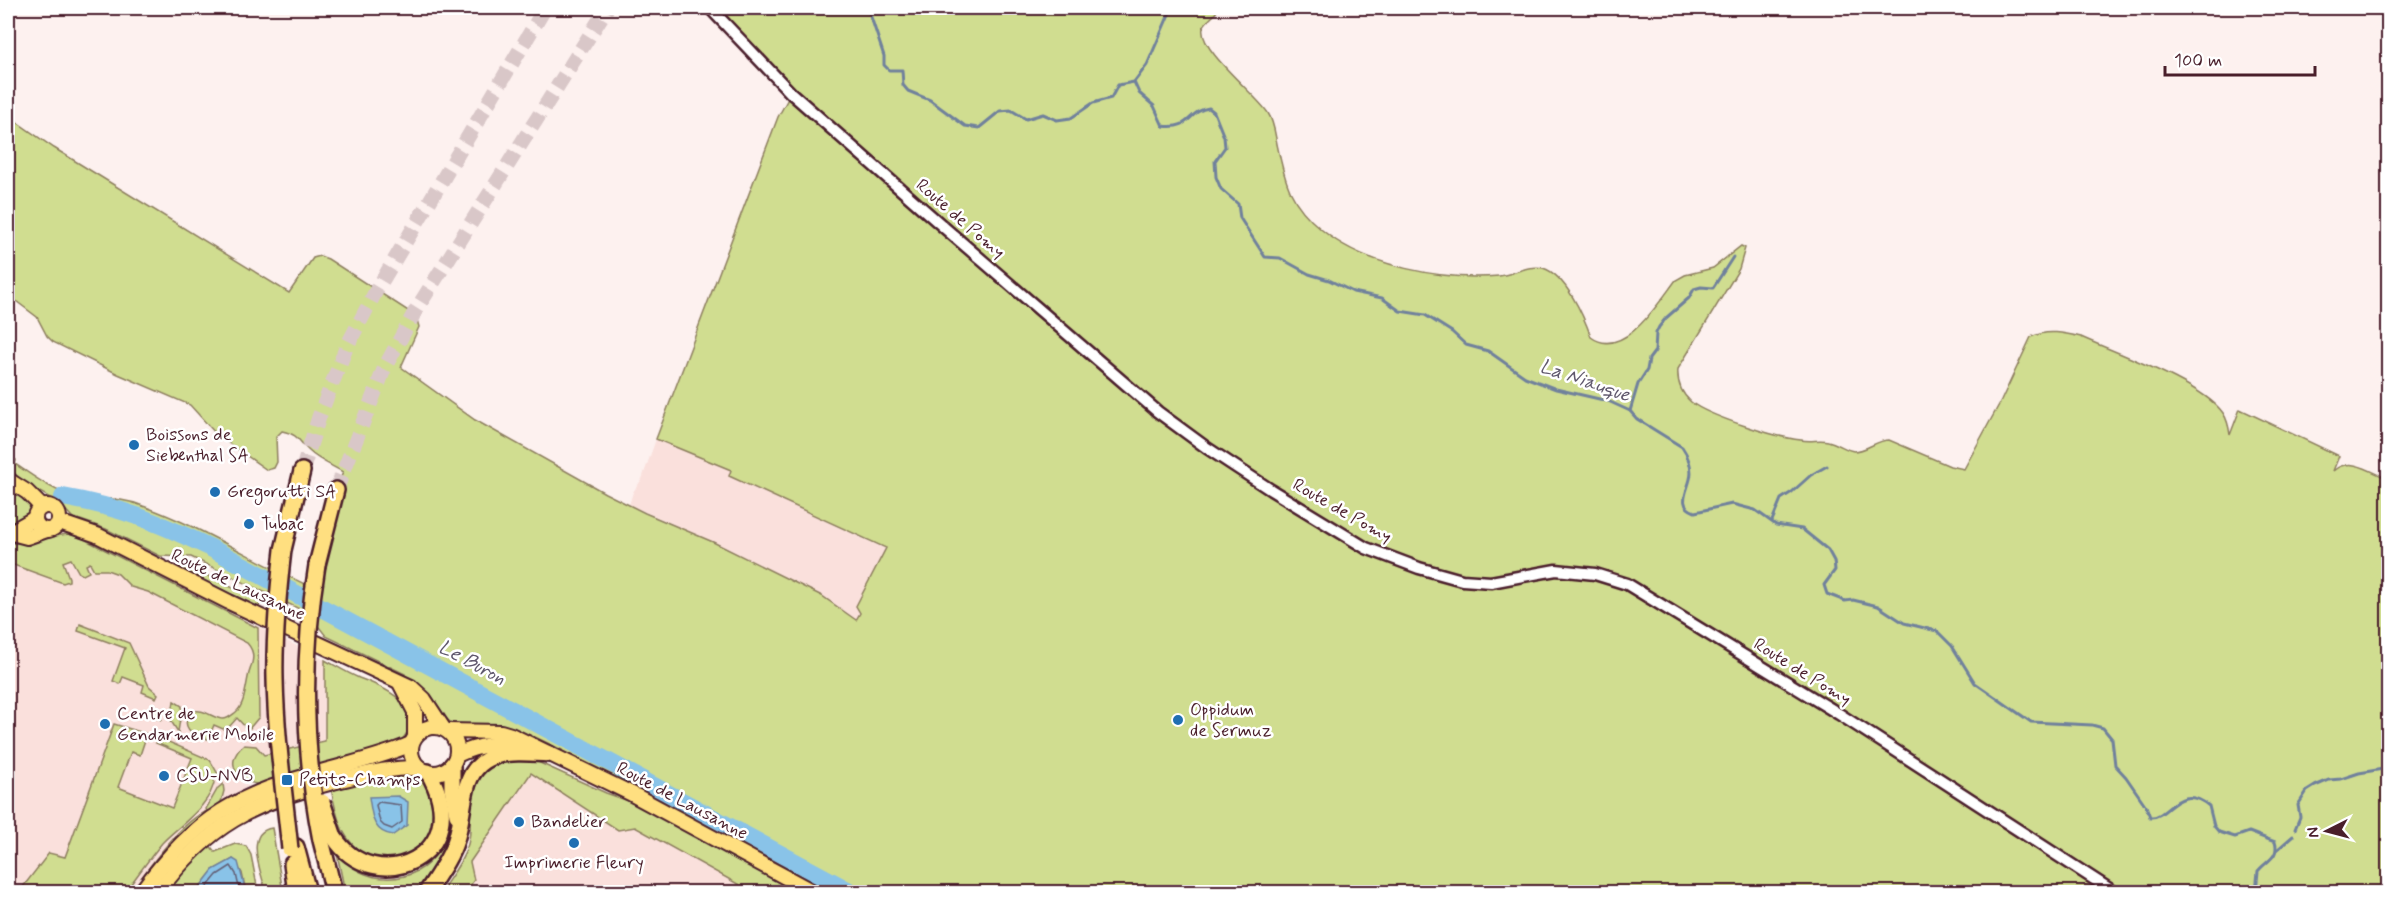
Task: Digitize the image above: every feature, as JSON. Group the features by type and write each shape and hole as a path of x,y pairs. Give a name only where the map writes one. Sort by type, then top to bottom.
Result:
{"highway":[{"path":"296,892 293,848 276,725 274,659 283,550 302,471"},
{"path":"334,892 306,716 307,646 317,565 336,490"},
{"path":"426,892 447,859 457,836 467,786 471,775 482,762 495,755 506,753 549,754"},
{"path":"454,760 452,788 458,817 457,836"},
{"path":"327,839 349,858 369,870 392,873 418,864 436,843 442,821 440,796 424,770"},
{"path":"293,848 308,892"}],"main road":[{"path":"8,480 27,492 38,513 39,527 53,526"},
{"path":"49,506 57,509 60,517 53,526 27,537 8,533 49,506"},
{"name":"Route de Lausanne","path":"53,526 97,535 219,597 411,687 419,693 446,729 501,732 632,794 813,892"},
{"path":"400,683 415,712 411,756 424,770"},
{"path":"141,892 189,835 211,817 239,800 295,779 391,753 413,740 426,727 446,729 456,742 454,760 439,773 395,768 376,771 254,807 205,839 180,864 158,892"},
{"name":"Route de Lausanne","path":"454,760 477,746 489,744 531,746"}],"street":[{"name":"Route de Pomy","path":"710,8 791,93 991,268 1158,411 1207,448 1271,490 1366,548 1419,568 1462,580 1491,582 1556,570 1595,574 1627,584 1839,714 2115,892"}],"shaded area":[{"path":"656,439 731,470 729,476 886,549 857,605 860,613 856,620 822,596 713,542 629,505 633,492 642,479"},
{"path":"57,525 97,535 113,555 325,660 325,741 263,755 256,746 234,759 229,775 257,792 225,808 141,892 8,892 8,532 51,530"},
{"path":"530,772 618,830 634,827 752,892 466,892 474,880 470,862"}],"green space":[{"path":"710,8 1218,8 1204,25 1204,37 1218,60 1262,105 1270,117 1286,181 1295,201 1322,230 1340,243 1360,253 1406,268 1454,276 1499,276 1532,267 1543,268 1559,279 1573,298 1591,337 1603,342 1615,341 1639,326 1676,280 1685,275 1713,268 1741,246 1745,248 1739,269 1678,369 1680,387 1685,395 1691,402 1712,414 1761,431 1804,441 1828,441 1854,451 1889,440 1950,466 1964,469 2001,401 2031,337 2056,332 2081,337 2157,370 2197,391 2223,413 2230,435 2240,409 2339,456 2333,471 2346,465 2360,466 2388,479 2388,892 826,892 561,753 562,750 535,737 533,740 450,722 405,678 405,674 326,636 308,613 191,557 160,556 106,529 72,517 59,503 26,484 8,467 8,455 16,460 15,464 61,492 77,496 123,500 165,514 313,588 336,490 343,472 313,454 296,436 282,431 276,437 277,462 274,468 267,470 217,435 190,405 118,374 53,342 47,336 37,317 8,295 8,116 54,148 289,293 313,258 320,256 328,259 416,316 419,327 401,367 475,420 605,493 713,542 822,596 856,620 860,613 856,606 886,548 729,476 731,470 656,439 778,117 791,93"},
{"path":"8,486 30,506 30,516 20,522 8,521"},
{"path":"70,534 258,628 259,717 248,730 237,718 230,726 223,729 214,725 208,739 193,733 186,723 192,712 200,711 223,719 230,717 239,709 253,654 247,643 148,592 131,587 118,574 107,570 94,570 90,563 86,565 89,572 83,575 79,573 71,559 63,562 69,581 63,583 8,563 8,543 23,543"},
{"path":"188,566 260,601 259,608 176,567"},
{"path":"80,624 129,643 149,686 158,694 156,698 142,692 144,685 123,677 120,684 113,681 125,648 78,631"},
{"path":"325,660 381,687 401,701 408,709 410,719 408,730 400,742 266,784 248,782 242,778 237,773 234,760 237,752 244,745 256,746 264,755 325,741"},
{"path":"174,701 182,706 178,732 171,721"},
{"path":"153,707 158,709 162,720 139,713 140,710 150,714"},
{"path":"114,724 147,734 140,755 131,752 118,787 172,808 192,758 156,743 162,739 210,760 219,776 215,778 208,798 162,843 125,892 19,892 49,853 65,857"},
{"path":"529,758 606,793 643,806 802,892 752,892 635,827 618,830 531,773 470,862 474,880 466,892 441,892 466,851 470,836 470,797 476,777 491,761"},
{"path":"401,773 424,781 433,809 432,831 427,841 409,859 369,861 346,837 336,812 331,789"},
{"path":"223,784 221,802 194,824 135,892 131,892 176,835 197,816 207,811 218,788"},
{"path":"448,810 451,810 451,822 446,844 419,892 345,892 337,854 339,853 361,872 374,877 389,878 417,871 429,863 441,846 448,821"},
{"path":"272,828 283,892 266,892 258,865 256,845 258,837 263,831"},
{"path":"209,844 215,852 235,844 246,846 251,855 258,891 246,892 242,873 233,859 213,870 196,892 165,892"}],"water":[{"path":"398,796 408,802 407,825 393,835 381,830 374,822 369,797"},
{"path":"233,859 238,862 246,892 196,892 213,870"}],"waterway":[{"path":"863,8 870,14 884,56 884,65 889,70 902,70 903,85 908,91 930,100 965,126 979,128 1000,111 1011,110 1026,119 1043,114 1057,120 1071,118 1093,103 1111,98 1118,85 1134,82 1147,65 1170,12 1166,8"},
{"name":"La Niauque","path":"1134,82 1139,93 1154,106 1163,126 1179,125 1209,108 1214,112 1224,137 1225,147 1215,161 1216,177 1221,189 1238,204 1240,218 1265,257 1280,258 1309,274 1329,280 1353,292 1382,298 1400,311 1425,315 1452,332 1466,345 1488,351 1525,377 1556,389 1608,401 1630,411 1637,419 1684,450 1691,471 1685,498 1689,509 1695,512 1732,504 1755,510 1776,525 1802,529 1828,550 1834,561 1835,570 1824,585 1827,594 1845,601 1853,600 1878,606 1904,623 1937,631 1952,646 1975,683 2031,722 2092,725 2103,728 2112,739 2115,765 2146,806 2150,817 2163,813 2175,803 2190,797 2199,799 2209,806 2214,826 2219,832 2235,837 2249,832 2275,842 2274,855 2258,871 2256,892"},
{"path":"1630,411 1638,384 1655,351 1656,333 1659,327 1689,298 1694,289 1713,288 1733,257"},
{"path":"1772,521 1781,499 1811,475 1827,466"},
{"name":"Le Buron","path":"63,497 138,516 209,547 851,892"},
{"path":"2295,829 2300,817 2298,805 2307,791 2329,780 2383,769 2388,763"},
{"path":"2277,850 2293,836"}],"tunnel":[{"path":"302,471 319,417 346,348 376,291 545,8"},
{"path":"336,490 385,367 416,310 607,8"}],"place":[{"name":"Boissons de Siebenthal SA","path":"134,445"},
{"name":"Gregorutti SA","path":"215,492"},
{"name":"Tubac","path":"249,524"},
{"name":"Oppidum de Sermuz","path":"1178,720"},
{"name":"Centre de Gendarmerie Mobile","path":"105,724"},
{"name":"CSU-NVB","path":"164,776"},
{"name":"Petits-Champs","path":"287,780"},
{"name":"Bandelier","path":"519,822"},
{"name":"Imprimerie Fleury","path":"574,843"}]}
